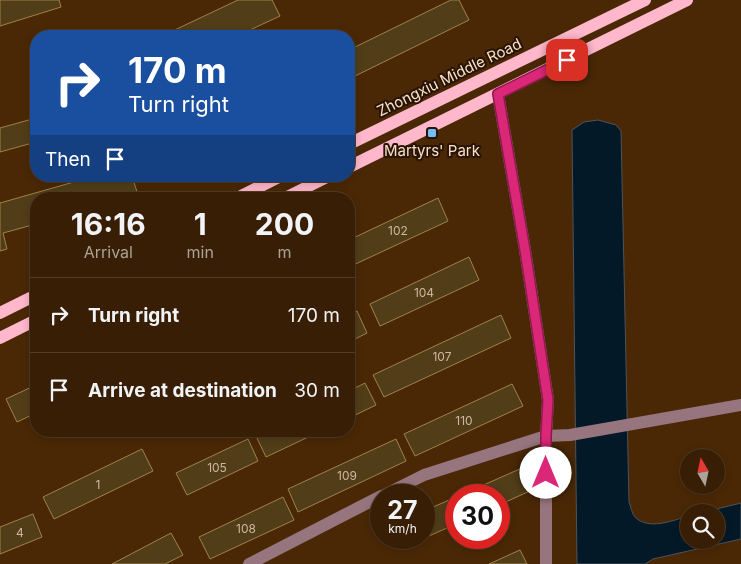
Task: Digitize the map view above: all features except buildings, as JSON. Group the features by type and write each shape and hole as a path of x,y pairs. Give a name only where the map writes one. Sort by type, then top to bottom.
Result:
{"main road":[{"name":"Zhongxiu Middle Road","path":"355,141 644,0"},
{"path":"355,164 687,0"},
{"path":"249,192 269,182"},
{"path":"298,192 317,182"},
{"path":"0,313 30,298"},
{"path":"0,338 30,323"}],"street":[{"path":"498,94 548,400 546,436 546,564"},
{"path":"406,484 424,475 546,436 570,435 741,404"},
{"path":"249,564 370,503"}],"water":[{"path":"598,120 616,125 621,131 629,502 635,517 647,523 654,524 680,519 680,549 697,549 653,559 645,564 577,564 572,130 584,122"},
{"path":"741,503 741,539 725,543 725,507"}],"place":[{"name":"Martyrs' Park","path":"432,133"}],"route":[{"path":"546,473 548,400 498,94 567,60"}]}
